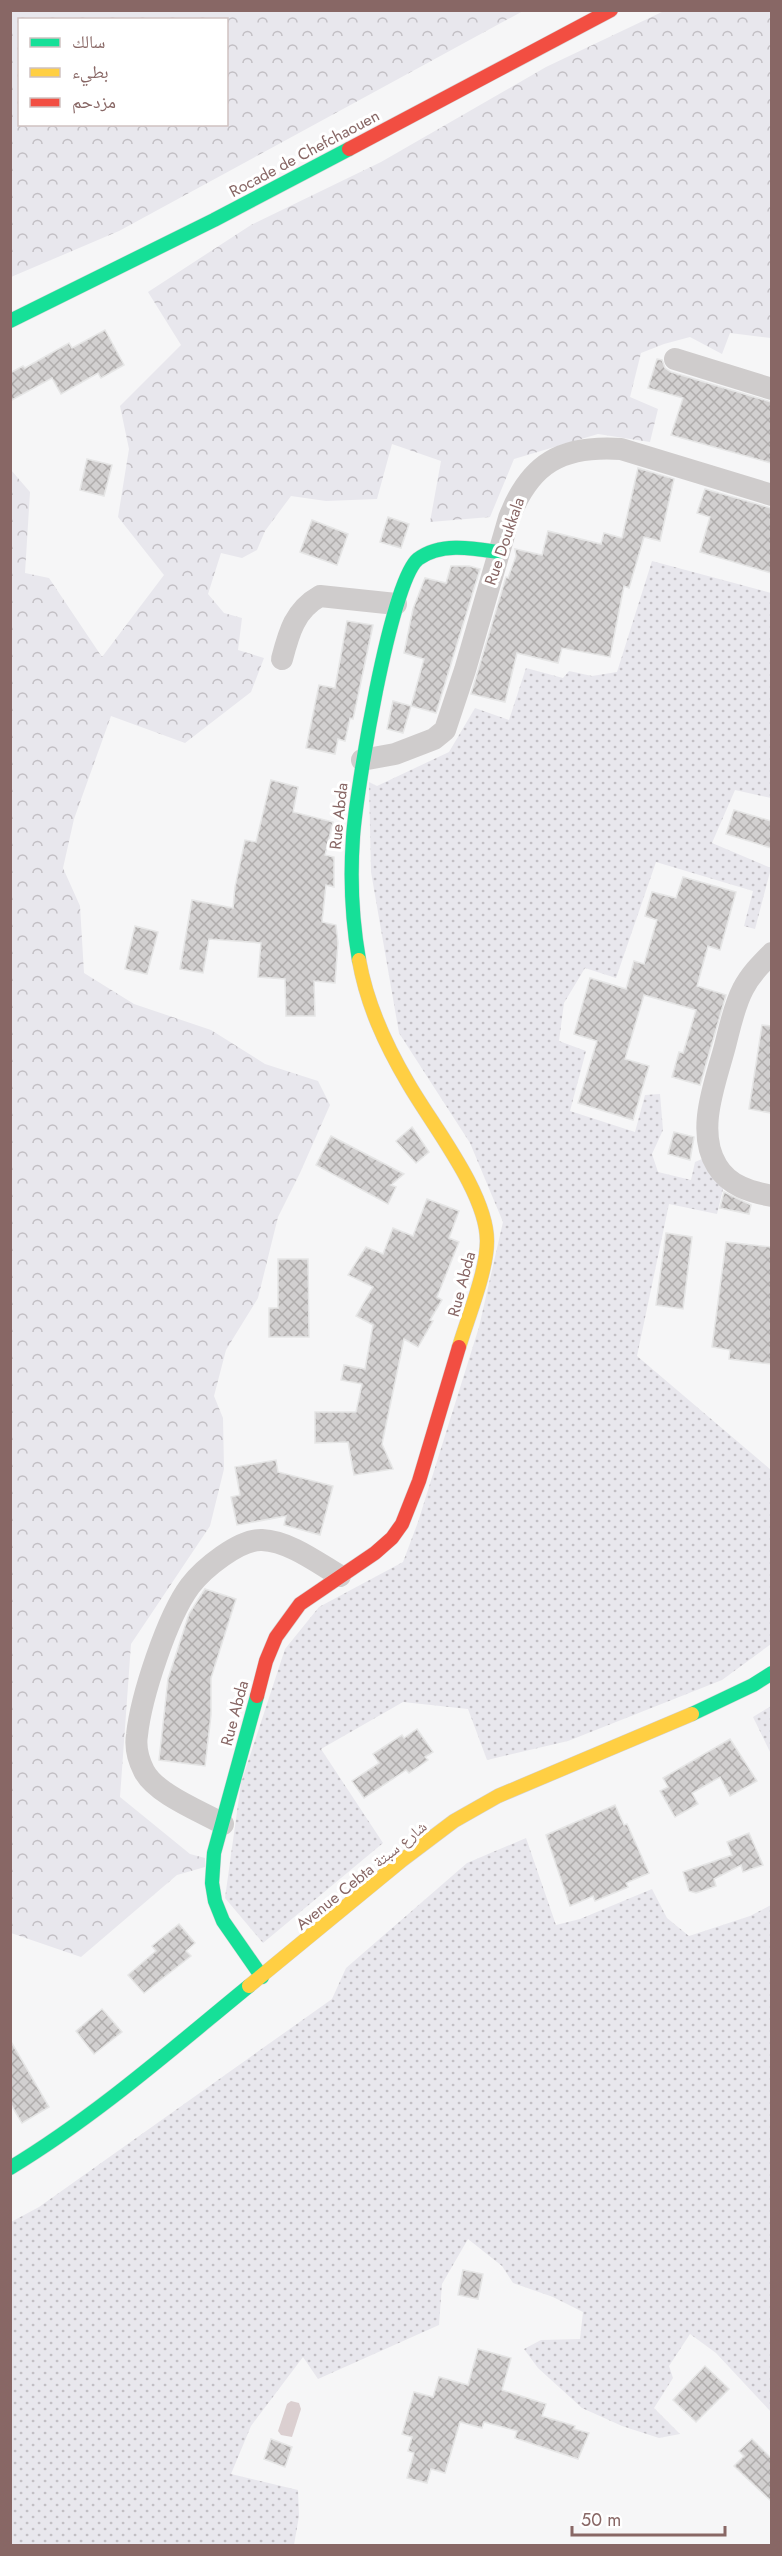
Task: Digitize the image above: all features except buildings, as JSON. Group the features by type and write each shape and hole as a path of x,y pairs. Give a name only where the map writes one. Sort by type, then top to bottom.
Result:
{"street":[{"name":"Rocade de Chefchaouen","path":"10,321 214,220 611,10"},
{"path":"675,359 771,390"},
{"name":"Rue Doukkala","path":"362,760 395,754 434,739 445,730 516,498 526,483 543,466 571,453 603,448 621,449 771,495"},
{"name":"Rue Abda","path":"262,1977 241,1949 215,1901 212,1876 214,1853 254,1701 276,1636 300,1604 375,1553 392,1538 402,1524 411,1504 483,1274 489,1237 484,1215 473,1189 388,1046 363,981 356,941 350,867 362,760 396,604 411,567 423,557 445,549 498,552"},
{"path":"282,659 296,619 311,601 321,596 396,604"},
{"path":"771,953 753,973 738,1002 714,1086 708,1125 713,1159 722,1174 737,1186 771,1196"},
{"path":"223,1824 157,1786 148,1778 140,1762 136,1737 153,1670 170,1624 190,1586 203,1572 225,1555 254,1541 269,1541 284,1546 340,1576"},
{"name":"Avenue Cebta شارع سبتة","path":"10,2168 84,2120 409,1855 475,1809 498,1796 678,1721 753,1685 771,1673"}],"green space":[{"path":"11,10 523,10 523,11 119,231 11,277"},
{"path":"664,11 771,11 771,338 730,333 722,354 690,337 641,353 630,397 658,409 650,442 598,434 514,459 490,517 430,522 441,461 392,444 377,499 326,501 291,496 265,531 257,550 242,558 221,553 208,594 224,613 242,618 238,650 264,658 251,692 185,743 111,716 74,819 63,868 80,906 84,973 134,1004 211,1030 265,1064 318,1081 330,1105 278,1217 258,1298 226,1350 214,1396 223,1418 224,1469 210,1526 131,1644 120,1797 190,1854 205,1858 205,1867 177,1875 81,1957 11,1933 11,470 30,492 25,573 49,578 102,657 164,575 118,517 129,449 120,406 181,345 148,292 251,225 381,162 546,67"},
{"path":"652,561 771,593 771,798 735,790 712,843 771,868 755,929 744,926 753,891 656,862 616,978 585,968 564,1003 559,1041 586,1051 570,1111 635,1132 645,1095 660,1094 663,1130 652,1154 658,1172 691,1180 695,1162 702,1159 724,1185 717,1214 669,1204 637,1356 771,1470 771,1644 722,1680 568,1741 487,1760 468,1709 403,1702 321,1749 383,1843 263,1943 225,1898 241,1783 285,1649 319,1607 403,1562 418,1522 479,1327 503,1222 470,1143 399,1033 371,872 369,782 377,786 449,752 475,708 509,720 526,668 563,678 569,671 592,676 617,672"},
{"path":"771,1706 771,1754 753,1717"},
{"path":"526,1838 556,1925 580,1919 652,1889 667,1918 689,1936 750,1916 771,1905 771,2412 716,2353 690,2334 669,2366 673,2378 654,2408 680,2434 659,2438 622,2426 582,2408 538,2368 524,2349 541,2340 580,2339 583,2312 553,2297 513,2283 502,2266 468,2239 442,2284 439,2325 318,2379 303,2357 251,2426 231,2474 298,2490 299,2516 294,2545 11,2545 11,2222 39,2207 332,1999 346,1968 467,1863"}],"shaded area":[{"path":"291,2401 299,2403 301,2409 292,2437 281,2435 278,2431 287,2404"}],"traffic: fast":[{"path":"10,321 214,220 349,149"},
{"path":"359,960 352,899 353,837 360,778 376,690 396,606 407,576 418,559 427,554 446,548 498,552"},
{"path":"692,1714 753,1685 772,1673"},
{"path":"257,1696 214,1853 212,1883 215,1901 223,1921 262,1977"},
{"path":"10,2168 103,2104 249,1986"}],"traffic: slow":[{"path":"359,960 367,993 384,1039 468,1181 485,1222 487,1241 484,1266 459,1347"},
{"path":"249,1986 401,1861 454,1821 498,1796 692,1714"}],"traffic: jam":[{"path":"349,149 611,10"},
{"path":"257,1696 266,1661 276,1637 300,1604 375,1553 392,1538 402,1524 419,1481 459,1347"}]}
